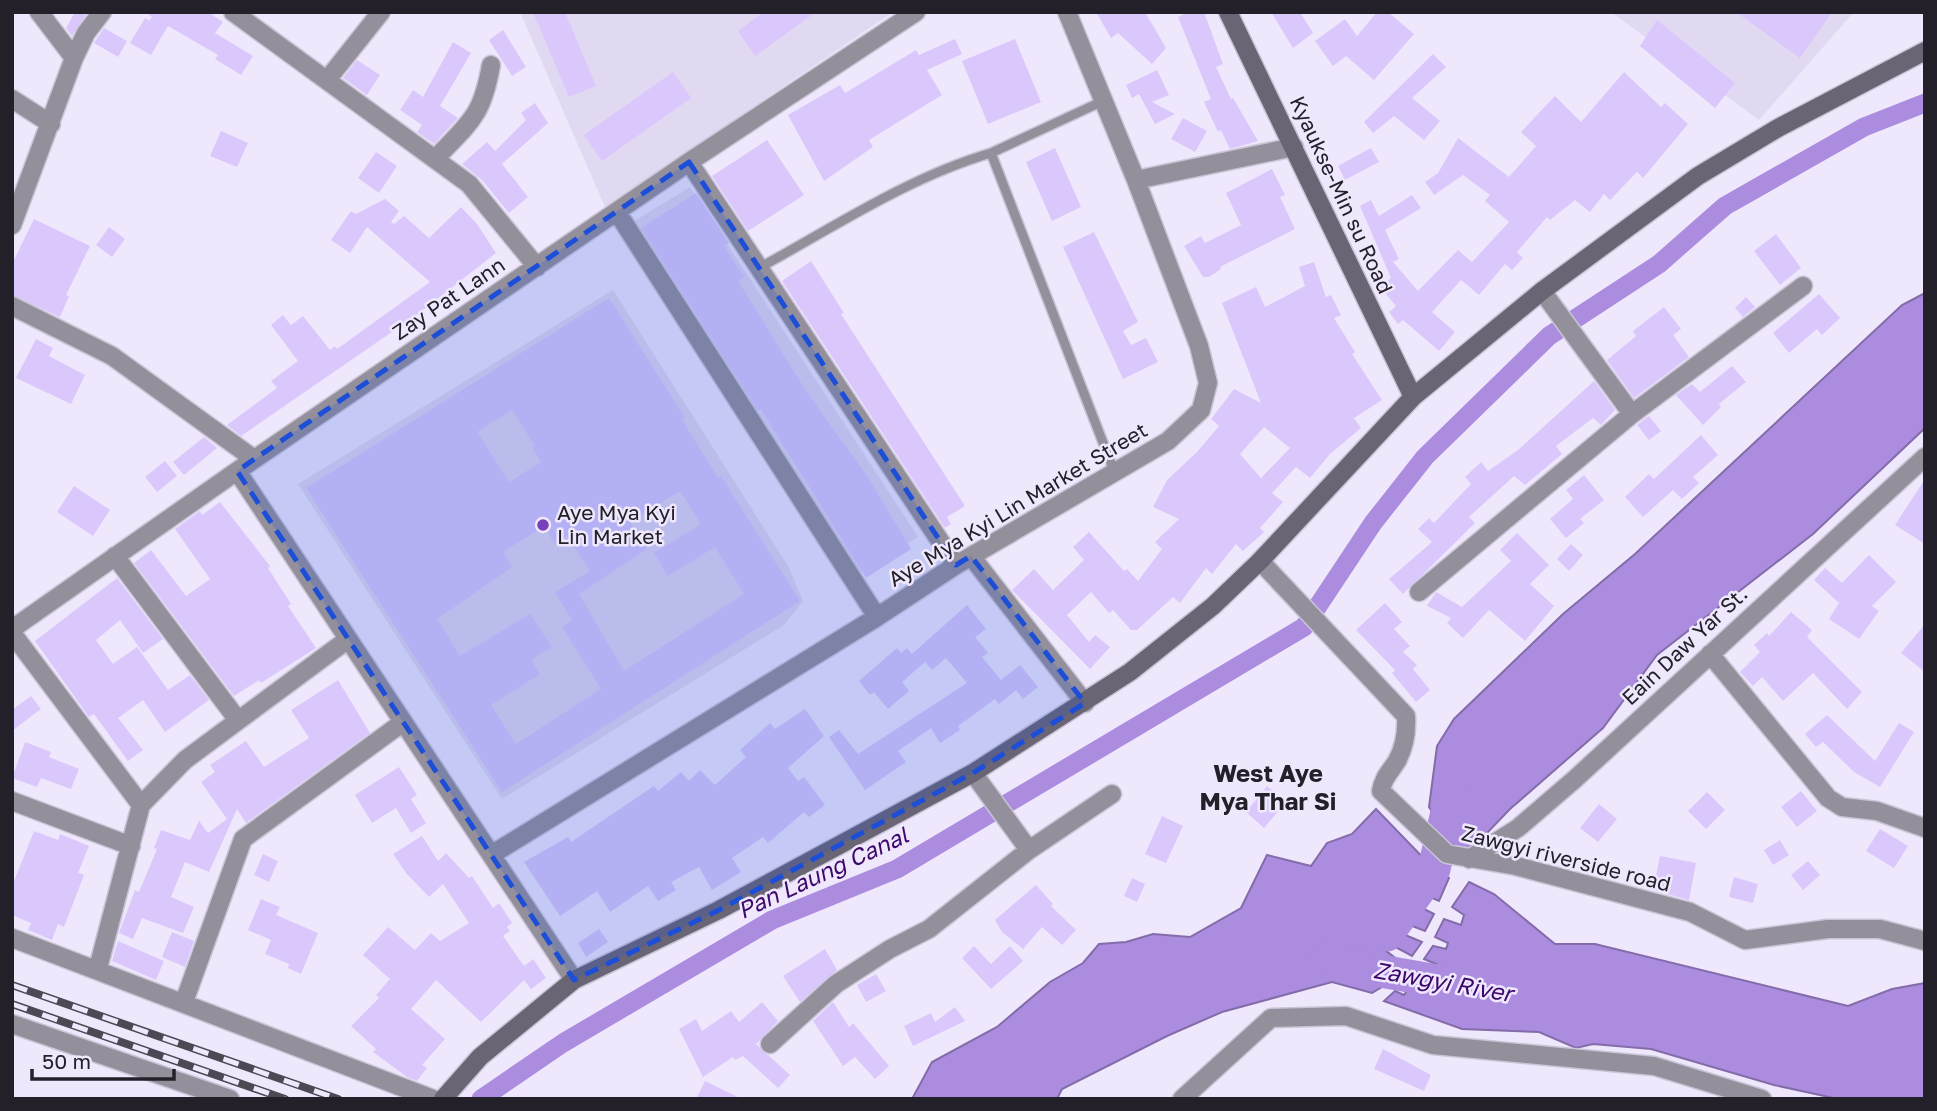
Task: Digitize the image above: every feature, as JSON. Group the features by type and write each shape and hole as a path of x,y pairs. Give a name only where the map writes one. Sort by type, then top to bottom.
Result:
{"street":[{"path":"39,12 74,58"},
{"path":"12,225 74,58 86,33 102,12"},
{"path":"233,12 469,184 537,267"},
{"path":"327,80 381,12"},
{"name":"Zay Pat Lann","path":"12,631 254,459 865,43 916,12"},
{"name":"Aye Mya Kyi Lin Market Street","path":"491,855 963,561 1168,441 1201,410 1208,383 1199,346 1136,180 1067,12"},
{"name":"Kyaukse-Min su Road","path":"1228,12 1413,397"},
{"path":"443,1099 480,1057 574,980 719,911 973,773 1085,703 1213,606 1260,561 1413,397 1542,291 1698,176 1778,128 1925,51"},
{"path":"435,159 479,112 486,98 491,65"},
{"path":"12,99 51,124"},
{"path":"1136,180 1294,147"},
{"path":"689,162 759,268 963,561 1085,703"},
{"path":"617,212 877,617"},
{"path":"1419,592 1632,414 1803,286"},
{"path":"1542,291 1632,414"},
{"path":"12,306 112,356 254,459"},
{"name":"Eain Daw Yar St.","path":"1469,859 1518,828 1566,787 1925,457"},
{"path":"237,471 346,640 574,980"},
{"path":"116,556 237,719"},
{"name":"Zawgyi riverside road","path":"1260,561 1406,716 1407,736 1397,760 1382,780 1381,791 1447,853 1516,866 1690,912 1745,940 1828,929 1880,929 1925,940"},
{"path":"12,631 141,805"},
{"path":"98,968 141,805 185,760 346,640"},
{"path":"1710,654 1828,798 1842,807 1877,811 1925,828"},
{"path":"184,1002 243,839 402,723"},
{"path":"973,773 1029,850"},
{"path":"770,1044 836,984 890,949 929,929 1029,850 1112,794"},
{"path":"12,801 131,846"},
{"path":"12,938 98,968 433,1099"},
{"path":"1182,1099 1271,1018 1346,1016 1433,1045 1654,1066 1762,1099"},
{"path":"12,1024 230,1099"}],"lane":[{"path":"759,268 956,163 991,153 1103,101"},
{"path":"991,153 1115,471"}],"highlighted area":[{"path":"689,162 956,565 971,556 1085,703 973,773 719,910 574,980 237,471"}],"shaded area":[{"path":"520,12 893,12 605,207"},
{"path":"1611,12 1854,12 1759,120"},
{"path":"690,187 918,537 859,574 631,223"},
{"name":"Aye Mya Kyi Lin Market","path":"613,290 788,566 803,601 784,625 502,799 298,484"}],"water":[{"path":"1925,293 1925,428 1813,534 1657,655 1603,728 1510,809 1463,858 1429,807 1437,746 1454,719 1563,614 1635,554 1902,305"},
{"path":"1376,809 1434,869 1449,878 1439,901 1416,891 1412,903 1434,914 1425,931 1402,922 1398,932 1422,942 1412,956 1390,944 1385,950 1406,966 1395,977 1375,963 1366,972 1387,984 1372,993 1332,982 1222,1012 1167,1036 1062,1089 1057,1099 912,1099 932,1062 997,1027 1050,982 1083,963 1099,944 1126,942 1153,934 1190,937 1241,908 1267,855 1311,866 1327,843 1352,834"},
{"path":"1469,882 1494,894 1555,944 1595,944 1848,1006 1892,989 1925,983 1925,1099 1838,1099 1774,1085 1651,1049 1593,1044 1576,1048 1539,1032 1462,1029 1384,1001 1395,991 1404,995 1410,986 1405,983 1417,971 1426,976 1436,964 1424,959 1433,946 1446,949 1448,943 1435,937 1444,919 1461,925 1464,915 1452,907"}],"building":[{"path":"75,12 88,12 72,36 66,28"},
{"path":"144,12 208,12 223,22 215,33 253,56 241,75 215,59 218,55 168,26 151,55 130,43 145,18 149,21 152,17"},
{"path":"533,12 565,12 596,86 569,97"},
{"path":"764,12 816,12 755,56 738,31"},
{"path":"1096,12 1145,12 1166,48 1152,64 1118,33 1111,38"},
{"path":"1189,12 1204,12 1223,64 1216,67 1231,99 1233,98 1258,141 1230,149 1221,130 1218,132 1204,102 1211,99 1178,17"},
{"path":"1271,12 1300,12 1313,33 1293,48"},
{"path":"1377,12 1388,12 1414,34 1374,80 1346,56 1333,66 1315,41 1345,19 1357,36"},
{"path":"1736,12 1832,12 1800,58"},
{"path":"1657,20 1735,83 1715,108 1640,46"},
{"path":"104,28 127,41 118,57 94,43"},
{"path":"503,30 526,67 512,76 489,40"},
{"path":"955,39 962,54 927,70 942,95 869,140 873,147 824,181 788,115 840,85 845,93 916,50 919,55"},
{"path":"1015,39 1041,102 988,124 962,61"},
{"path":"453,42 471,53 440,106 458,118 434,144 417,132 422,125 400,110 413,90 423,97"},
{"path":"1433,54 1446,67 1412,98 1440,121 1424,140 1394,116 1373,133 1364,122"},
{"path":"357,60 380,75 367,95 343,78"},
{"path":"1157,70 1169,95 1152,102 1175,114 1155,124 1139,94 1132,98 1126,85"},
{"path":"673,72 691,98 602,161 584,135"},
{"path":"1624,72 1661,107 1665,103 1688,124 1643,178 1637,172 1610,200 1604,194 1590,212 1575,200 1550,220 1547,217 1517,252 1523,258 1512,270 1505,264 1479,295 1461,280 1432,312 1455,332 1439,351 1403,320 1398,324 1389,312 1396,306 1380,287 1391,278 1360,206 1371,200 1379,216 1412,195 1421,208 1385,230 1399,259 1393,262 1418,291 1458,250 1472,262 1509,222 1485,201 1490,195 1463,175 1434,195 1425,182 1438,173 1458,138 1509,177 1536,146 1521,132 1555,96 1581,122"},
{"path":"535,103 548,123 502,164 528,197 509,213 482,180 462,164 487,142 495,151 526,120 521,113"},
{"path":"1183,118 1207,131 1195,152 1171,139"},
{"path":"221,131 248,143 237,167 210,156"},
{"path":"767,140 804,195 748,231 712,176"},
{"path":"1055,148 1081,207 1052,221 1026,162"},
{"path":"1371,148 1379,162 1345,180 1338,166"},
{"path":"376,152 397,166 379,193 358,178"},
{"path":"1272,169 1285,195 1280,197 1295,229 1220,267 1221,269 1209,277 1203,277 1184,246 1201,236 1205,243 1241,225 1226,193"},
{"path":"696,193 729,243 724,246 744,277 738,281 806,391 867,476 911,549 866,578 761,409 758,411 641,228"},
{"path":"385,199 399,211 391,222 394,224 404,216 429,238 461,207 477,224 496,253 418,314 241,436 227,425 277,388 271,381 298,361 271,325 283,315 291,325 303,316 330,350 335,346 337,349 430,282 367,227 350,253 331,240 351,211 356,214"},
{"path":"34,219 90,246 66,295 69,296 60,317 12,295 12,264"},
{"path":"109,227 125,239 112,257 96,245"},
{"path":"1094,232 1138,322 1123,331 1131,345 1146,338 1158,362 1123,379 1063,247"},
{"path":"1776,234 1801,268 1780,285 1754,251"},
{"path":"811,261 844,313 841,314 965,506 947,517 951,524 945,528 782,281"},
{"path":"1314,262 1326,297 1331,295 1341,315 1334,318 1355,352 1352,354 1382,400 1354,418 1361,428 1330,454 1310,478 1296,467 1272,493 1283,502 1260,528 1264,532 1243,551 1236,544 1212,574 1206,568 1180,603 1173,597 1137,630 1131,630 1113,610 1109,613 1091,592 1067,615 1089,642 1095,635 1110,647 1090,669 1012,590 1034,569 1053,590 1084,560 1073,547 1089,532 1124,571 1127,569 1138,581 1162,549 1155,542 1179,519 1153,507 1167,480 1197,452 1219,426 1211,419 1234,389 1261,403 1222,303 1256,287 1265,307 1305,286 1299,267","holes":["1264,427 1290,448 1261,478 1240,454"]},
{"path":"1819,294 1840,318 1822,335 1817,329 1789,353 1773,333"},
{"path":"1746,297 1755,307 1743,317 1735,308"},
{"name":"Aye Mya Kyi Lin Market","path":"609,298 685,418 682,420 718,478 721,476 800,601 502,792 306,488","holes":["512,410 535,446 532,447 541,462 509,482 477,432","680,491 701,524 654,553 668,576 715,547 744,594 624,671 579,594 647,549 630,522","544,526 555,544 567,536 590,571 555,592 572,620 562,627 601,689 516,744 491,705 540,674 531,660 552,647 530,614 460,656 437,619 512,567 503,552"]},
{"path":"1664,307 1681,329 1673,335 1689,357 1634,398 1607,360 1636,336 1633,331"},
{"path":"36,339 53,348 49,356 85,375 71,404 16,378"},
{"path":"1732,366 1746,382 1719,404 1721,407 1703,425 1676,395 1692,384 1700,392"},
{"path":"1594,381 1615,410 1601,425 1593,418 1556,446 1562,454 1525,485 1514,476 1469,517 1475,523 1403,594 1389,579 1432,542 1418,529 1429,518 1434,523 1471,484 1465,477 1481,462 1488,471 1518,450"},
{"path":"1649,416 1661,431 1649,440 1637,425"},
{"path":"1701,435 1718,455 1693,477 1699,483 1682,499 1673,490 1643,517 1625,497 1649,474 1654,479"},
{"path":"204,437 217,448 184,475 173,462"},
{"path":"165,461 177,476 157,492 145,477"},
{"path":"1584,475 1604,500 1580,519 1584,523 1566,538 1550,519 1573,499 1566,490"},
{"path":"1925,479 1925,544 1895,525"},
{"path":"74,486 110,510 93,536 57,512"},
{"path":"220,502 270,566 268,568 291,604 288,606 316,648 261,683 259,680 234,696 134,563 151,550 186,596 210,579 175,529 200,511 202,515"},
{"path":"1517,533 1549,565 1530,584 1554,606 1525,641 1489,610 1463,638 1447,623 1451,618 1427,606 1436,592 1462,607 1511,561 1500,550"},
{"path":"1571,544 1583,555 1569,571 1557,559"},
{"path":"1869,555 1896,582 1872,606 1879,611 1859,639 1829,619 1839,603 1814,580 1825,568 1842,583"},
{"path":"117,578 163,639 143,653 120,620 96,640 113,664 137,647 168,690 190,675 209,700 165,732 143,700 118,718 143,750 128,761 94,714 89,717 35,641"},
{"path":"1385,603 1402,622 1394,629 1410,646 1403,652 1417,665 1413,669 1430,690 1416,702 1392,673 1395,670 1356,630"},
{"path":"967,605 986,629 975,637 988,653 982,657 1001,680 1020,665 1038,687 1023,699 1016,690 999,704 995,699 958,726 960,730 940,743 931,728 898,751 906,762 865,790 829,737 839,730 858,754 967,683 946,658 932,670 925,662 902,682 909,691 888,709 874,692 870,695 859,681 897,648 901,653 907,648 912,654"},
{"path":"1791,612 1812,630 1807,637 1862,692 1847,709 1813,673 1783,701 1762,677 1753,686 1740,672 1760,652 1754,645 1767,633 1769,636"},
{"path":"1925,624 1925,672 1901,653"},
{"path":"338,680 370,733 246,823 237,809 209,872 185,862 171,897 194,907 183,933 142,918 133,939 119,933 135,890 139,892 157,849 154,848 161,830 190,840 199,821 208,833 227,819 201,782 215,772 210,765 246,741 264,767 309,738 291,710"},
{"path":"31,696 41,709 12,731 12,710"},
{"path":"805,709 824,736 788,768 798,781 804,777 825,805 809,817 804,812 768,843 763,837 732,858 741,872 712,890 699,867 671,882 676,890 658,901 648,886 610,912 597,891 560,916 524,862 568,837 571,842 654,786 658,791 681,772 689,781 700,770 715,785 746,757 740,750 770,723 775,729"},
{"path":"1827,715 1875,761 1899,723 1914,732 1880,787 1854,772 1823,742 1816,747 1805,734"},
{"path":"25,742 51,752 49,757 79,769 71,789 41,778 37,787 12,778"},
{"path":"399,767 417,795 411,799 426,823 411,833 396,808 372,823 355,795"},
{"path":"1267,786 1286,802 1264,828 1246,812"},
{"path":"1801,791 1817,811 1797,827 1781,807"},
{"path":"1707,792 1725,810 1706,829 1688,811"},
{"path":"1599,804 1617,819 1598,842 1580,828"},
{"path":"1162,816 1183,826 1166,863 1145,854"},
{"path":"1880,829 1908,846 1894,868 1866,851"},
{"path":"34,831 58,840 60,834 89,846 78,873 84,875 64,927 58,924 52,940 28,930 31,923 12,915 12,886"},
{"path":"422,836 438,861 446,853 469,878 472,876 493,908 499,903 512,923 507,927 510,931 503,936 524,966 533,959 546,978 531,989 524,980 481,1022 436,980 411,1009 445,1039 422,1065 427,1068 417,1081 407,1077 373,1052 376,1049 351,1026 379,998 376,995 390,979 363,955 388,927 415,950 431,933 440,941 469,923 443,884 429,897 406,873 393,854"},
{"path":"1780,840 1789,855 1773,865 1764,850"},
{"path":"263,854 278,861 269,882 254,875"},
{"path":"1660,856 1696,863 1689,900 1653,890"},
{"path":"1808,861 1820,875 1803,890 1791,875"},
{"path":"1734,877 1758,884 1753,903 1729,897"},
{"path":"1132,878 1145,884 1137,902 1124,896"},
{"path":"1036,885 1053,904 1051,906 1076,930 1062,945 1042,927 1023,949 1002,932 995,920"},
{"path":"261,899 280,907 276,915 318,933 301,974 288,968 289,964 265,954 271,940 248,930"},
{"path":"599,929 608,942 586,957 578,943"},
{"path":"172,932 194,941 185,967 162,957"},
{"path":"118,941 164,961 156,980 112,961"},
{"path":"974,946 991,964 1010,946 1023,961 991,989 962,958"},
{"path":"825,949 837,970 800,1002 783,976"},
{"path":"876,974 886,991 866,1002 857,985"},
{"path":"762,1002 778,1021 756,1044 790,1075 778,1088 743,1056 735,1060 733,1057 703,1077 679,1029 696,1019 702,1031 731,1011 739,1022"},
{"path":"833,1002 849,1027 853,1023 889,1066 875,1079 855,1057 843,1066 813,1021"},
{"path":"955,1007 965,1021 913,1046 904,1026 931,1013 935,1022"},
{"path":"1383,1049 1431,1075 1424,1091 1374,1069"},
{"path":"705,1081 742,1099 696,1099"}],"waterway":[{"name":"Pan Laung Canal","path":"481,1099 563,1043 772,920 897,869 1304,627 1373,523 1425,457 1549,336 1659,264 1725,206 1864,127 1925,103"},
{"path":"1387,935 1434,869 1453,786"},
{"name":"Zawgyi River","path":"1327,957 1363,968 1455,984"}],"railway":[{"path":"12,985 338,1099"},
{"path":"12,1004 285,1099"}],"place":[{"name":"Aye Mya Kyi Lin Market","path":"543,525"}],"district":[{"name":"West Aye Mya Thar Si","path":"1268,788"}]}
